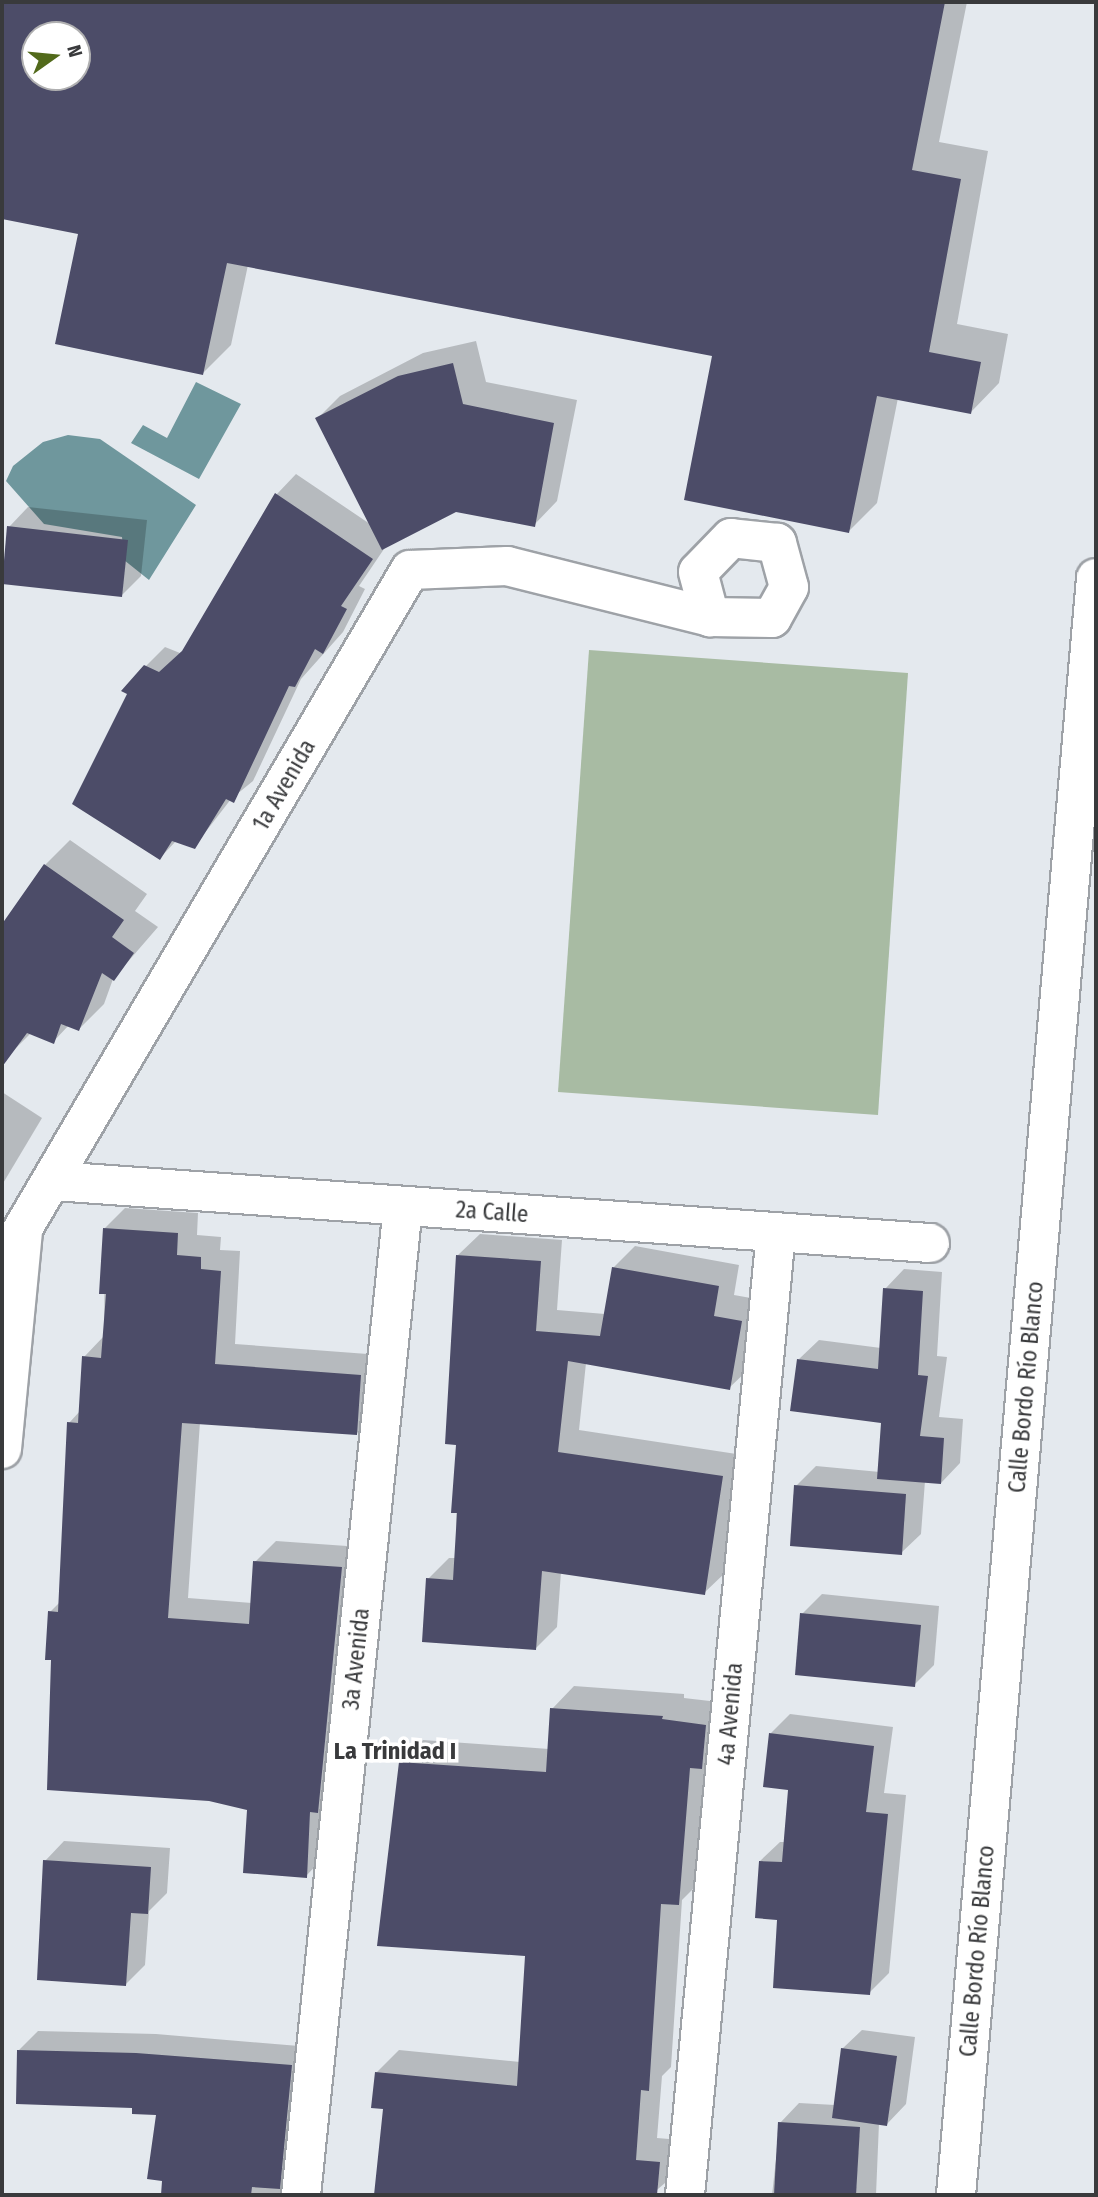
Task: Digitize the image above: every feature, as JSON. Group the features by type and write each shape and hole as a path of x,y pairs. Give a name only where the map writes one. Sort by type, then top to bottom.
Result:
{"street":[{"name":"1a Avenida","path":"2,1264 54,1181 410,570 507,566 710,617"},
{"name":"Calle Bordo Río Blanco","path":"956,2195 1096,578"},
{"name":"2a Calle","path":"54,1181 930,1243"},
{"name":"3a Avenida","path":"301,2195 403,1206"},
{"path":"2,1449 23,1230"},
{"name":"4a Avenida","path":"685,2195 776,1233"}],"green space":[{"path":"589,650 908,673 878,1115 558,1092"}],"water":[{"path":"196,382 241,404 199,479 131,443 143,425 167,438"},
{"path":"68,435 100,439 196,505 149,580 124,560 122,537 44,524 6,481 13,466 43,442"}],"building":[{"path":"2,2 945,2 912,170 961,179 929,352 981,362 971,414 877,396 849,533 684,500 712,356 227,263 203,375 55,344 78,234 2,219"},
{"path":"453,363 463,404 554,423 535,527 456,512 382,550 315,418 398,376"},
{"path":"275,493 373,559 341,606 347,609 323,654 315,649 295,687 289,686 234,803 226,799 195,849 172,841 160,860 72,804 127,694 121,691 144,665 159,672 182,651"},
{"path":"7,526 128,540 122,597 2,584"},
{"path":"44,864 124,920 112,937 134,953 114,981 102,973 79,1031 61,1024 54,1044 27,1033 2,1067 2,924"},
{"path":"103,1228 178,1233 177,1255 201,1257 201,1269 221,1271 215,1364 361,1375 357,1435 182,1423 168,1618 249,1624 253,1561 342,1567 318,1813 310,1812 307,1878 243,1873 247,1810 209,1801 47,1790 51,1660 45,1660 48,1611 58,1612 67,1422 78,1423 82,1356 101,1358 106,1294 99,1294"},
{"path":"456,1255 541,1261 536,1331 600,1336 612,1267 719,1286 714,1316 742,1321 730,1390 568,1361 558,1452 723,1476 705,1595 542,1571 536,1650 422,1642 426,1578 453,1580 457,1513 451,1513 456,1445 445,1444"},
{"path":"883,1288 923,1291 918,1375 928,1376 920,1436 944,1438 941,1484 877,1479 881,1423 790,1411 797,1359 878,1369"},
{"path":"794,1485 906,1494 902,1555 790,1546"},
{"path":"800,1613 921,1625 915,1687 795,1675"},
{"path":"550,1708 663,1716 662,1719 706,1725 702,1769 690,1768 679,1905 661,1904 649,2091 641,2090 636,2160 660,2162 657,2195 374,2195 383,2109 371,2108 375,2072 517,2086 525,1956 377,1946 399,1762 546,1772"},
{"path":"769,1733 874,1746 866,1812 888,1814 870,1995 773,1988 777,1920 755,1918 759,1861 782,1862 788,1790 763,1787"},
{"path":"43,1860 151,1867 148,1914 131,1913 126,1986 37,1980"},
{"path":"841,2048 897,2056 887,2126 832,2118"},
{"path":"17,2050 136,2053 292,2065 280,2189 252,2187 251,2195 161,2195 162,2181 147,2179 156,2115 132,2114 132,2108 16,2104"},
{"path":"778,2122 860,2127 856,2195 774,2195"}],"district":[{"name":"La Trinidad I","path":"395,1752"}]}
